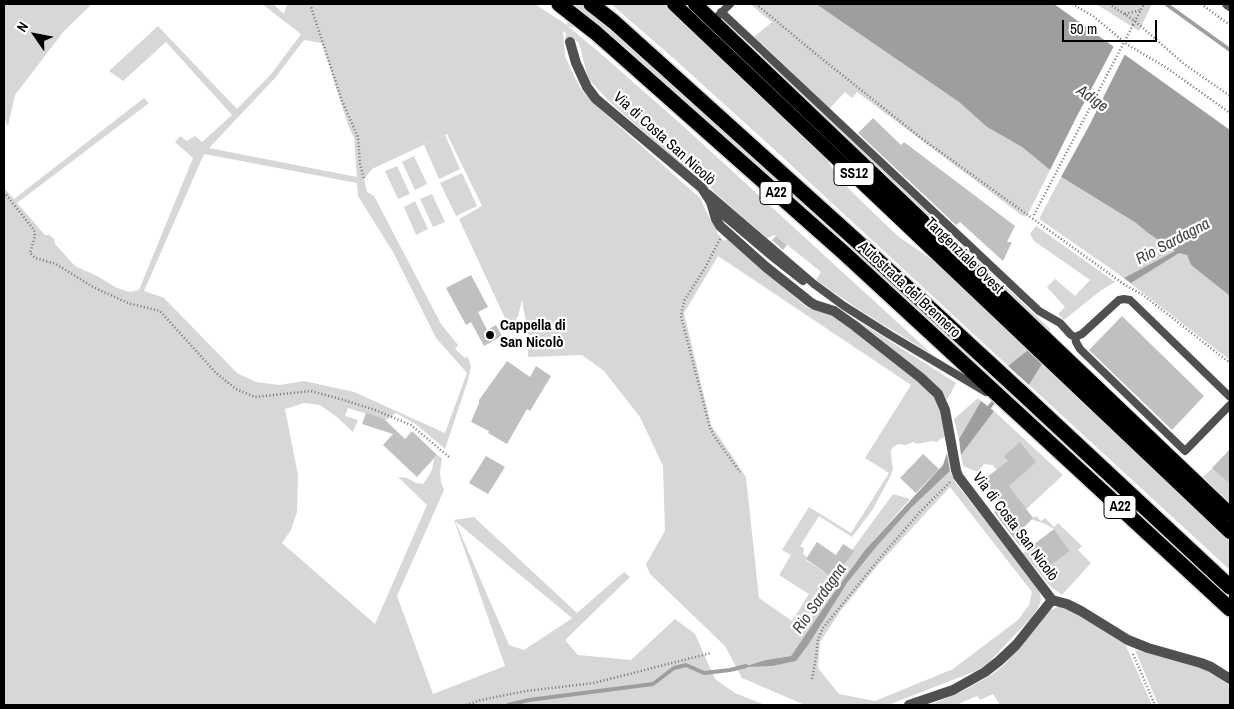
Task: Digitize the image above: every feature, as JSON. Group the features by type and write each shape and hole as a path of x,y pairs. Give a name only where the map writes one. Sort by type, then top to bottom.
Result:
{"highway":[{"name":"Autostrada del Brennero","path":"560,4 596,33 844,253 987,389 1010,406 1230,609"},
{"name":"Autostrada del Brennero","path":"591,4 614,22 816,204 1230,587"},
{"name":"Tangenziale Ovest","path":"674,4 911,228 1230,514"},
{"name":"Tangenziale Ovest","path":"695,4 717,16 1038,341"},
{"name":"Tangenziale Ovest","path":"1051,353 1230,532"}],"street":[{"name":"Via di Costa San Nicolò","path":"570,42 582,78 596,99 702,188 722,229 810,302 834,311 861,330 938,394 945,410 956,469 1052,600 1081,611 1128,640 1148,648 1201,662 1230,679"},
{"name":"Via di Costa San Nicolò","path":"909,705 953,690 1000,662 1052,600"}],"lane":[{"path":"730,4 717,16 780,66 1039,311 1060,324 1075,337 1080,349 1185,451 1230,405"},
{"path":"702,188 814,284 844,306"},
{"path":"712,206 770,255 812,287 890,335 987,389"},
{"path":"1075,337 1082,334 1117,301 1130,300 1230,397"}],"path":[{"path":"310,4 342,101 358,137 360,164 364,179"},
{"path":"756,4 921,138 1032,219 1144,4"},
{"path":"1072,4 1093,16 1128,44 1167,68 1230,113"},
{"path":"1109,4 1135,21 1184,64 1230,96"},
{"path":"1200,4 1230,25"},
{"path":"1124,14 1141,10"},
{"path":"4,192 34,230 35,236 30,253 35,258 56,264 93,287 128,302 160,311 216,373 236,389 255,397 311,391 344,400 411,425 449,457"},
{"path":"722,229 705,268 684,301 681,316 710,428 740,472"},
{"path":"812,679 818,639 823,628 956,469"},
{"path":"1128,640 1155,705"},
{"path":"466,705 526,691 594,683 711,653"}],"shaded area":[{"path":"4,4 92,4 64,31 15,95 8,126 4,119"},
{"path":"262,4 273,4 284,14 287,4 535,4 564,23 682,125 933,355 858,309 816,280 821,272 775,235 767,238 714,192 708,183 694,176 610,102 590,81 579,43 563,31 565,56 583,92 701,199 718,234 724,241 728,239 806,307 835,316 931,393 937,401 943,419 945,437 937,442 917,444 913,442 906,445 898,444 893,447 891,450 893,469 891,475 873,509 852,537 819,516 800,546 804,548 803,554 807,557 806,560 834,579 853,552 852,550 893,494 910,499 865,550 791,656 766,660 796,661 847,583 911,508 950,471 955,482 1039,590 1041,600 1032,617 989,662 978,670 888,705 805,705 742,678 725,646 650,574 646,564 665,531 663,466 640,417 604,371 582,355 528,357 527,328 522,300 518,316 510,329 459,219 482,206 447,134 372,169 364,179 367,192 374,196 441,324 458,345 455,349 465,358 467,356 469,360 471,367 468,380 445,449 417,425 396,413 386,420 348,408 345,416 358,420 353,432 320,405 304,403 285,409 298,475 297,512 291,530 282,543 375,624 427,505 398,477 423,484 432,470 434,459 437,455 442,458 440,473 444,490 397,596 433,694 505,666 454,520 474,517 577,613 624,572 630,577 565,640 578,655 631,660 675,619 695,634 715,679 735,693 765,705 4,705 4,188 14,199 144,98 149,103 17,203 45,235 49,235 54,239 55,244 75,266 117,288 130,292 139,290 193,158 175,142 180,136 187,141 195,136 202,142 232,115 166,42 123,81 109,71 158,26 237,109 272,73 301,34","holes":["304,40 322,43 348,125 354,138 357,177 209,148 275,78","204,154 357,183 358,196 393,252 436,338 467,373 445,433 354,392 304,381 280,385 256,382 237,373 164,298 144,291","718,256 911,385 865,458 889,473 851,533 809,507 782,550 791,555 779,575 809,594 792,621 759,598 746,477 711,425 684,313","950,487 1032,592 1029,605 1018,620 953,669 875,701 839,694 818,668 820,642 841,610 878,565","455,521 572,618 524,650 509,645"]},
{"path":"570,4 581,4 599,18 769,172 776,181 768,176"},
{"path":"611,4 664,4 825,156 849,189 885,224 899,237 940,265 1028,350 1008,366 777,152"},
{"path":"750,4 816,4 959,102 987,127 1022,147 1050,170 1029,212 1024,217 857,92 852,98 845,92 829,109 754,37 772,22"},
{"path":"1096,4 1152,4 1139,31"},
{"path":"763,56 1051,330 1049,331 760,58"},
{"path":"445,135 460,169 439,179 424,145"},
{"path":"414,156 427,184 415,190 402,162"},
{"path":"397,166 410,194 398,199 385,171"},
{"path":"462,173 477,206 456,216 440,183"},
{"path":"1061,177 1136,223 1177,252 1187,255 1191,265 1230,296 1230,360 1117,273 1039,219"},
{"path":"432,194 445,222 433,227 420,199"},
{"path":"415,201 428,229 416,235 404,207"},
{"path":"1036,226 1115,282 1100,291 1064,320 1058,314 1065,307 1047,287 1055,279 1075,296 1090,280 1034,241 1030,234"},
{"path":"849,315 956,383 947,400 943,394 907,361"},
{"path":"1042,364 1230,542 1230,570 1029,385"},
{"path":"978,398 981,401 959,439 954,419"},
{"path":"994,411 1063,475 1022,513 1019,499 993,465 984,464 978,472 963,466 961,455"},
{"path":"1213,468 1230,484 1230,503 1203,477"},
{"path":"1030,514 1033,518 1036,516 1041,521 1045,518 1054,527 1058,523 1082,546 1078,550 1091,563 1062,595 1049,585 1023,553 1034,545 1033,554 1044,567 1048,564 1050,566 1070,551 1054,529 1025,516"},
{"path":"1061,606 1066,607 1123,641 1152,705 1000,705 993,694 980,700 977,696 956,705 930,705 961,692 993,674 1006,663 1049,611"},
{"path":"1135,650 1194,664 1210,672 1230,686 1230,705 1160,705"}],"water":[{"name":"Adige","path":"816,4 1054,4 1230,130 1230,296 1191,265 1187,255 1179,253 1131,283 1124,278 1175,251 1136,223 1050,170 1022,147 987,127 959,102"},
{"path":"1028,350 1042,364 1029,385 1008,366"},
{"path":"981,401 994,411 961,455 959,439"},
{"path":"947,453 950,471 911,508 847,583 796,661 772,666 743,667 766,660 791,656 865,550 943,465"}],"pier":[{"path":"1115,44 1126,52 1060,179 1049,172"}],"building":[{"path":"873,118 901,145 904,142 1015,226 1007,242 1012,242 1003,261 960,222 956,225 858,133"},
{"path":"776,236 787,245 783,250 772,240"},
{"path":"471,275 488,307 478,312 487,330 496,325 502,336 484,346 471,322 466,325 446,288"},
{"path":"1122,316 1204,396 1172,430 1089,350"},
{"path":"507,361 530,377 536,366 551,376 530,411 527,409 507,444 488,433 489,431 471,422 479,400"},
{"path":"366,413 384,419 405,439 412,431 437,455 417,477 383,445 393,434 362,424"},
{"path":"1020,442 1036,462 1009,486 1033,518 1021,530 1028,539 1020,546 994,512 1003,506 983,480 1008,461 1004,456"},
{"path":"1230,449 1230,484 1212,468"},
{"path":"923,454 939,469 916,493 900,478"},
{"path":"486,456 505,467 488,494 469,483"},
{"path":"1054,529 1070,551 1050,566 1048,564 1044,567 1029,548"},
{"path":"817,542 836,555 843,544 854,551 834,579 806,559"}],"waterway":[{"path":"1166,4 1230,50"},
{"name":"Rio Sardagna","path":"986,411 996,399"},
{"name":"Rio Sardagna","path":"508,705 529,700 653,684 674,668 686,665 704,673 746,666"}],"tunnel":[{"path":"570,42 574,4"}],"place":[{"name":"Cappella di San Nicolò","path":"490,335"}]}
